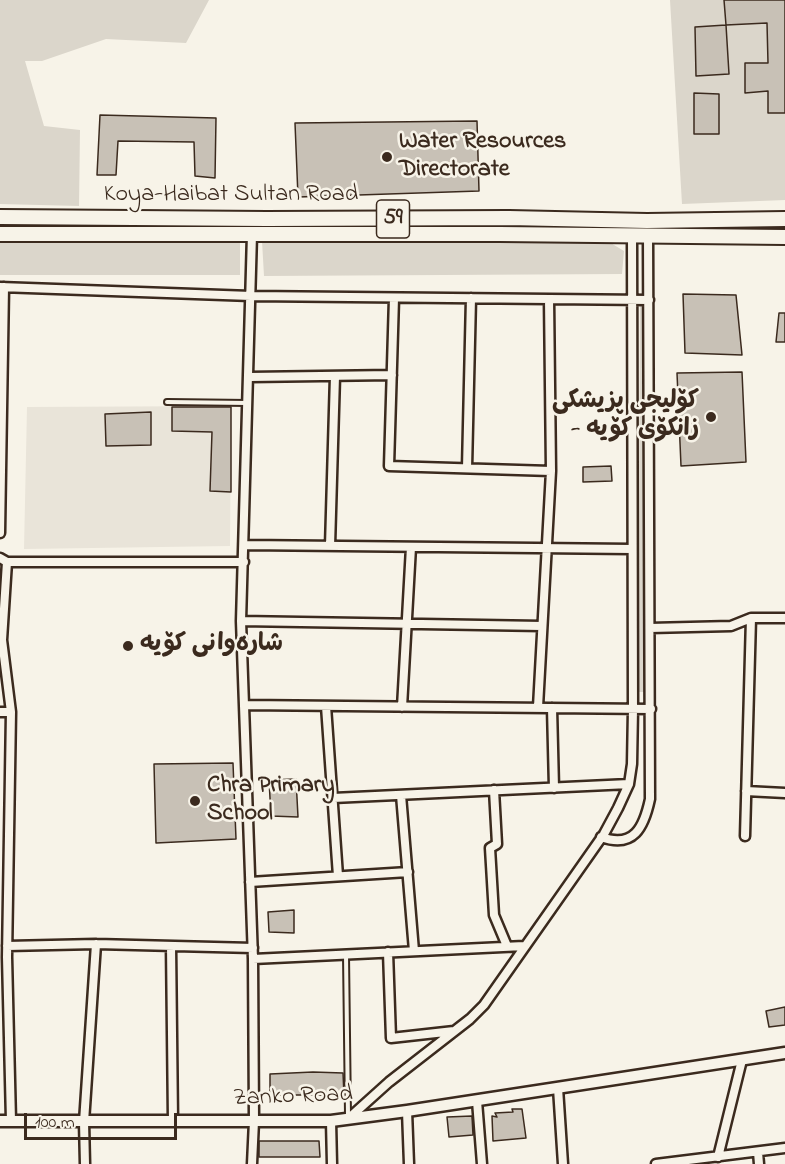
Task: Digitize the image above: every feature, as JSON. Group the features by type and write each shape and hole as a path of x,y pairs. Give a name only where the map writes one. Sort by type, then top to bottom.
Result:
{"main road":[{"name":"Koya-Haibat Sultan Road","path":"0,217 509,218 631,221 785,219"},
{"name":"Koya-Haibat Sultan Road","path":"0,234 785,237"}],"street":[{"path":"348,1119 389,1082 455,1031 484,1005 601,837 618,808 628,784 632,764 633,709 631,221"},
{"path":"601,837 612,841 627,840 640,830 650,799 651,642 647,221"},
{"path":"252,234 242,621 253,959 252,1164"},
{"path":"0,533 2,287 251,296 649,300"},
{"path":"394,298 389,466 550,471"},
{"path":"467,468 471,298"},
{"path":"538,707 550,471 549,299"},
{"path":"249,377 392,375"},
{"path":"330,546 335,376"},
{"path":"245,545 632,549"},
{"path":"402,707 411,547"},
{"path":"5,1121 3,957 7,946 5,881 11,712 1,640 4,560 244,562"},
{"path":"650,628 731,626 751,618 785,618"},
{"path":"745,836 751,618"},
{"path":"242,621 542,626"},
{"path":"633,642 651,642"},
{"path":"244,705 651,709"},
{"path":"326,706 338,876"},
{"path":"552,708 554,788"},
{"path":"0,712 11,712"},
{"path":"333,798 628,784"},
{"path":"494,790 497,844 490,848 494,915 507,946"},
{"path":"746,791 785,793"},
{"path":"401,795 414,951"},
{"path":"250,882 408,872"},
{"path":"7,946 96,944 252,948"},
{"path":"85,1164 84,1122 96,944"},
{"path":"171,946 173,1121"},
{"path":"253,959 524,946"},
{"path":"388,952 392,1038 455,1031"},
{"name":"Zanko Road","path":"5,1121 331,1121 477,1101 785,1053"},
{"path":"718,1157 742,1060"},
{"path":"558,1088 563,1164"},
{"path":"477,1101 482,1164"},
{"path":"407,1111 409,1164"},
{"path":"331,1121 332,1164"},
{"path":"656,1164 785,1148"},
{"path":"758,1152 759,1164"}],"lane":[{"path":"167,402 249,404"},
{"path":"346,954 348,1119"}],"shaded area":[{"path":"0,0 209,0 186,43 106,39 42,61 25,61 44,126 80,130 79,206 0,204"},
{"path":"670,0 785,0 785,200 682,204"},
{"path":"657,225 785,225 785,232 658,230"},
{"path":"0,241 240,242 240,275 0,275"},
{"path":"262,241 609,242 624,251 622,274 264,276"},
{"path":"640,303 646,303 646,692 638,692"},
{"path":"231,406 230,546 24,549 27,407"}],"building":[{"path":"724,0 785,0 785,113 768,113 768,91 745,93 745,63 768,63 767,23 726,25"},
{"path":"726,25 729,74 696,76 695,27"},
{"path":"694,93 719,94 719,134 694,134"},
{"path":"100,115 216,118 215,178 195,176 194,142 118,141 116,175 97,175"},
{"name":"Water Resources Directorate","path":"477,121 479,191 298,197 295,123"},
{"path":"683,294 736,295 742,355 685,353"},
{"path":"779,313 785,313 785,342 776,342"},
{"name":"کۆلیجی پزیشکی - زانکۆی کۆیە","path":"742,372 746,462 681,466 677,373"},
{"path":"172,407 231,407 231,492 210,491 212,432 172,431"},
{"path":"151,412 151,445 106,446 105,414"},
{"path":"611,466 612,481 583,482 583,467"},
{"name":"Chra Primary School","path":"233,763 236,839 156,843 154,764"},
{"path":"296,779 298,817 271,816 269,780"},
{"path":"294,910 294,933 269,932 268,912"},
{"path":"785,1007 785,1025 769,1027 766,1011"},
{"path":"343,1073 344,1095 270,1095 270,1074"},
{"path":"512,1109 522,1109 526,1138 493,1141 492,1116 497,1117 495,1113 513,1112"},
{"path":"472,1116 473,1135 449,1137 447,1117"},
{"path":"259,1141 319,1141 320,1157 259,1157"}],"place":[{"name":"Water Resources Directorate","path":"387,157"},
{"name":"کۆلیجی پزیشکی - زانکۆی کۆیە","path":"711,417"},
{"name":"شارەوانی کۆیە","path":"128,646"},
{"name":"Chra Primary School","path":"195,801"}]}
